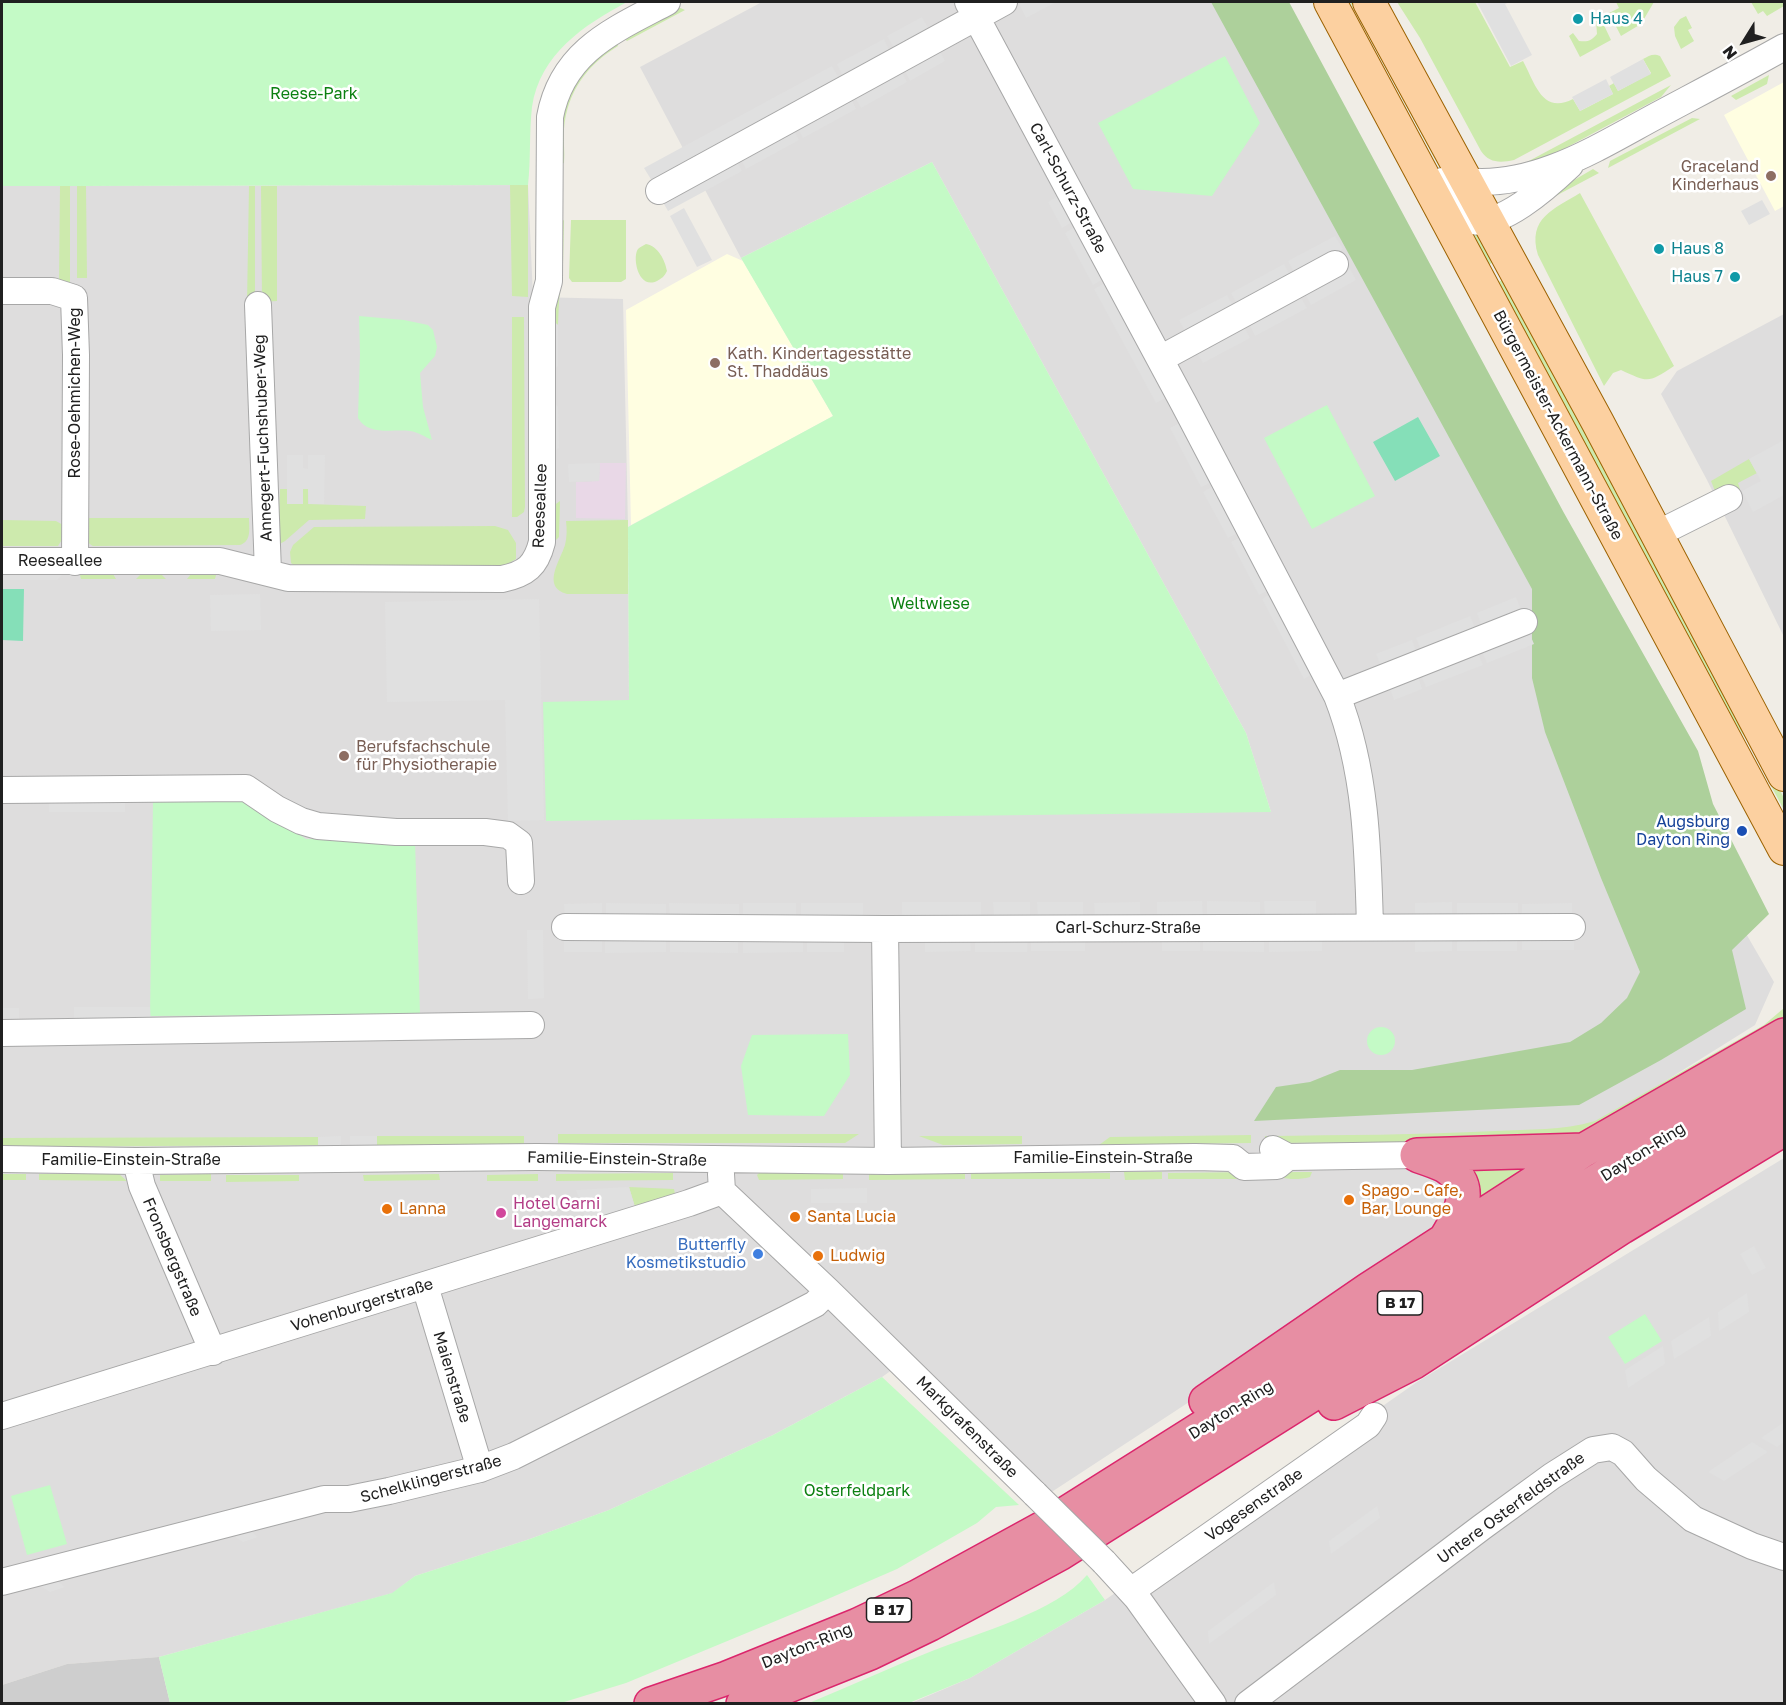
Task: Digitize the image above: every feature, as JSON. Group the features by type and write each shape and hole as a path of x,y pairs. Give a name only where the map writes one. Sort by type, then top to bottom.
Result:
{"highway":[{"path":"1043,1528 1168,1427 1359,1296 1584,1150 1780,1043"},
{"name":"Dayton-Ring","path":"651,1704 737,1674 858,1625 917,1597 1043,1528 1758,1080 1780,1043"},
{"name":"Dayton-Ring","path":"743,1704 870,1653 930,1624 1059,1554 1409,1332 1785,1100"},
{"path":"1159,1492 1414,1362 1622,1227 1785,1129"},
{"path":"1418,1155 1584,1150"},
{"path":"1418,1155 1444,1166 1458,1178 1462,1188 1463,1205 1445,1240"}],"main road":[{"name":"Bürgermeister-Ackermann-Straße","path":"1330,2 1785,849"},
{"path":"1369,2 1785,775"}],"street":[{"name":"Reeseallee","path":"2,561 220,561 288,578 502,579 518,576 535,563 542,542 542,307 549,281 552,102 557,87 582,54 615,30 667,2"},
{"path":"659,191 973,9 1004,2"},
{"name":"Carl-Schurz-Straße","path":"973,9 1337,696 1360,772 1368,850 1370,927"},
{"path":"1466,181 1505,182 1579,156 1785,47"},
{"path":"1384,102 1402,109 1458,208 1468,219 1488,222 1540,193 1579,156"},
{"path":"1160,359 1335,264"},
{"name":"Rose-Oehmichen-Weg","path":"2,291 52,291 74,298 75,562"},
{"name":"Annegert-Fuchshuber-Weg","path":"258,305 268,572"},
{"path":"1657,534 1729,498"},
{"path":"1337,696 1524,622"},
{"path":"2,790 246,788 277,809 301,821 318,826 396,832 485,832 508,835 519,843 521,881"},
{"name":"Carl-Schurz-Straße","path":"565,927 885,929 1572,927"},
{"path":"885,929 888,1161"},
{"path":"2,1033 531,1024"},
{"name":"Familie-Einstein-Straße","path":"2,1159 136,1161 515,1157 888,1161 1233,1158 1242,1150 1257,1149 1275,1149 1288,1157 1418,1155"},
{"path":"720,1160 722,1191"},
{"name":"Fronsbergstraße","path":"136,1161 142,1186 213,1352"},
{"name":"Vohenburgerstraße","path":"2,1416 426,1286 722,1191"},
{"name":"Markgrafenstraße","path":"722,1191 828,1291 1104,1562 1131,1591 1213,1704"},
{"name":"Maienstraße","path":"426,1286 480,1469"},
{"name":"Schelklingerstraße","path":"2,1582 324,1499 355,1498 480,1469 520,1454 786,1319 814,1304 828,1291"},
{"name":"Vogesenstraße","path":"1131,1591 1368,1425 1374,1416"},
{"name":"Untere Osterfeldstraße","path":"1248,1704 1482,1527 1552,1476 1593,1450 1612,1447 1623,1453 1646,1479 1693,1519 1752,1546 1785,1557"}],"shaded area":[{"path":"762,2 1230,2 1500,508 1774,982 1755,1025 1571,1140 1452,1230 1047,1495 906,1360 882,1377 773,1435 609,1510 527,1540 415,1576 393,1593 159,1657 67,1664 2,1685 2,186 528,185 533,297 623,299 629,701 1271,812 1246,733 932,162 741,258 640,67"},
{"path":"1056,2 1026,18 1019,4"},
{"path":"1477,2 1510,2 1505,4 1532,55 1511,66"},
{"path":"922,17 930,31 895,50 887,36"},
{"path":"884,39 890,52 843,77 837,64"},
{"path":"938,48 945,61 910,81 903,67"},
{"path":"1643,59 1651,74 1618,91 1610,77"},
{"path":"832,66 840,80 652,181 644,168"},
{"path":"900,69 907,82 861,108 853,94"},
{"path":"1606,79 1613,94 1580,111 1572,97"},
{"name":"Graceland Kinderhaus","path":"1784,82 1784,206 1775,211 1724,115"},
{"path":"849,95 856,109 803,138 796,125"},
{"path":"792,127 799,140 746,169 739,156"},
{"path":"735,158 742,171 668,211 660,197"},
{"path":"1060,195 1074,221 1062,228 1048,202"},
{"path":"1762,200 1770,214 1749,225 1741,211"},
{"path":"684,208 712,260 697,267 670,216"},
{"path":"1076,226 1105,278 1093,285 1065,233"},
{"path":"1335,236 1343,249 1295,274 1288,261"},
{"name":"Kath. Kindertagesstätte St. Thaddäus","path":"727,254 743,261 833,416 631,525 626,310"},
{"path":"1284,264 1291,277 1238,306 1231,293"},
{"path":"1349,267 1356,280 1311,305 1304,292"},
{"path":"1107,282 1169,396 1156,403 1094,289"},
{"path":"1299,294 1307,308 1255,336 1248,322"},
{"path":"1227,295 1234,308 1186,333 1179,320"},
{"path":"1784,314 1784,637 1707,480 1661,394 1677,371"},
{"path":"552,320 558,325 558,366 553,371"},
{"path":"1243,325 1250,338 1203,363 1195,350"},
{"path":"553,401 558,407 559,448 553,453"},
{"path":"1182,422 1214,481 1201,487 1170,428"},
{"path":"1784,440 1784,495 1753,512 1742,491 1761,481 1749,459"},
{"path":"287,455 303,455 303,468 308,469 308,455 325,455 324,504 309,504 308,489 303,489 303,504 287,504"},
{"path":"600,463 626,463 625,519 576,518 576,482 599,481"},
{"path":"600,463 599,481 569,482 568,464"},
{"path":"1215,485 1240,532 1228,538 1203,492"},
{"path":"1243,536 1271,589 1259,595 1231,542"},
{"path":"2,574 63,574 57,580 2,580"},
{"path":"1274,592 1316,672 1304,679 1262,599"},
{"path":"260,594 261,630 211,631 210,595"},
{"path":"1516,597 1522,612 1482,627 1477,613"},
{"path":"539,599 544,820 508,821 505,700 387,702 385,602"},
{"path":"1470,616 1476,630 1422,652 1416,638"},
{"path":"1528,630 1534,644 1487,663 1481,649"},
{"path":"1412,640 1417,654 1382,668 1376,654"},
{"path":"1477,651 1483,665 1426,687 1420,673"},
{"path":"1417,674 1422,689 1394,700 1389,686"},
{"path":"125,794 125,812 49,812 49,795"},
{"path":"1202,901 1203,917 1157,918 1157,902"},
{"path":"1207,901 1260,902 1260,918 1207,917"},
{"path":"1264,901 1316,901 1316,917 1265,918"},
{"path":"902,902 981,902 981,918 902,918"},
{"path":"993,902 1030,902 1030,918 994,918"},
{"path":"1037,902 1083,902 1083,918 1038,919"},
{"path":"1140,902 1140,918 1095,919 1094,903"},
{"path":"1452,902 1452,917 1415,918 1415,903"},
{"path":"602,903 602,918 565,918 564,904"},
{"path":"606,903 666,904 666,919 606,918"},
{"path":"669,903 739,904 739,918 670,918"},
{"path":"743,903 796,903 796,918 743,918"},
{"path":"801,903 863,903 863,918 801,918"},
{"path":"1457,903 1518,903 1518,918 1457,918"},
{"path":"1572,903 1572,918 1522,919 1522,904"},
{"path":"527,930 543,930 544,998 528,999"},
{"path":"970,935 971,951 925,952 925,936"},
{"path":"975,935 1028,935 1027,952 975,952"},
{"path":"1031,935 1085,935 1085,951 1031,951"},
{"path":"1162,935 1200,935 1200,951 1162,951"},
{"path":"1203,935 1264,936 1264,952 1203,951"},
{"path":"1322,935 1322,951 1269,952 1269,936"},
{"path":"1517,935 1517,951 1457,951 1457,937"},
{"path":"1522,935 1574,935 1574,950 1522,950"},
{"path":"1452,936 1452,951 1415,952 1415,937"},
{"path":"564,937 602,937 602,952 564,952"},
{"path":"666,937 666,952 605,953 605,938"},
{"path":"670,937 738,938 738,953 670,952"},
{"path":"743,937 803,937 803,952 743,953"},
{"path":"807,937 844,937 844,952 807,952"},
{"path":"74,1007 150,1007 151,1024 74,1025"},
{"path":"2,1008 19,1008 19,1024 2,1023"},
{"path":"341,1136 341,1145 318,1145 318,1137"},
{"path":"350,1136 377,1136 377,1145 350,1145"},
{"path":"1784,1158 1784,1703 909,1704 970,1678 1105,1600 1417,1382"},
{"path":"629,1187 635,1207 587,1222 576,1190"},
{"path":"867,1188 867,1203 811,1203 811,1189"},
{"path":"1754,1246 1766,1268 1752,1275 1740,1254"},
{"path":"1747,1293 1749,1312 1719,1331 1718,1312"},
{"path":"1709,1317 1711,1336 1674,1359 1671,1341"},
{"path":"1663,1346 1665,1364 1628,1388 1625,1370"},
{"path":"1784,1422 1784,1442 1777,1447 1761,1438"},
{"path":"1752,1442 1768,1452 1724,1481 1708,1472"},
{"path":"1377,1506 1380,1518 1331,1554 1329,1541"},
{"path":"243,1524 258,1537 243,1542 225,1530"},
{"path":"49,1575 65,1587 50,1592 31,1580"},
{"path":"1274,1582 1276,1595 1209,1644 1208,1631"},
{"path":"159,1657 170,1703 2,1703 2,1685 67,1664"}],"green space":[{"name":"Reese-Park","path":"2,2 627,2 580,31 566,43 544,71 532,107 528,185 2,186"},
{"path":"1211,2 1289,2 1564,513 1698,751 1713,804 1769,914 1732,950 1746,1009 1661,1060 1579,1105 1254,1121 1276,1087 1310,1082 1340,1070 1412,1070 1570,1042 1601,1023 1627,998 1640,972 1545,732 1532,678 1532,589"},
{"path":"1350,2 1355,2 1454,185 1450,187"},
{"path":"1397,2 1475,2 1510,67 1523,61 1536,87 1547,100 1562,103 1573,99 1580,111 1613,94 1609,86 1614,83 1618,91 1651,73 1643,59 1649,56 1660,56 1671,76 1514,160 1495,161 1481,151 1420,38"},
{"path":"1616,2 1654,2 1641,24 1621,36 1609,13 1619,8"},
{"path":"1751,2 1784,2 1784,6 1767,16 1763,11 1758,14"},
{"path":"678,7 685,10 627,41 621,35"},
{"path":"1686,16 1692,28 1688,30 1694,41 1681,49 1674,27 1680,19"},
{"path":"1601,19 1611,40 1580,57 1569,36 1573,33 1579,41 1591,40 1597,34 1596,21"},
{"path":"616,37 618,46 588,71 574,91 566,116 564,163 560,164 561,111 577,76"},
{"path":"1225,56 1260,123 1212,196 1133,189 1098,123"},
{"path":"1769,75 1767,84 1736,100 1731,96"},
{"path":"1671,85 1661,97 1543,160 1512,170"},
{"path":"1692,118 1700,119 1608,168 1610,161"},
{"name":"Weltwiese","path":"932,162 1246,733 1271,812 546,821 543,702 629,700 628,527 833,416 741,258"},
{"path":"1593,169 1599,173 1548,200 1564,186"},
{"path":"510,185 528,185 528,297 512,296"},
{"path":"60,186 70,186 70,285 59,283"},
{"path":"77,186 86,186 87,278 77,278"},
{"path":"249,186 255,186 255,303 247,303"},
{"path":"261,186 277,186 277,301 262,302"},
{"path":"1580,193 1674,366 1659,376 1643,379 1621,370 1613,373 1604,386 1538,255 1536,232 1540,223 1552,210"},
{"path":"564,220 558,325 552,320 562,221"},
{"path":"571,220 626,220 626,279 621,282 572,282 569,278"},
{"path":"1469,231 1480,233 1495,261 1485,267"},
{"path":"646,244 660,254 667,271 662,278 650,283 641,277 636,265 636,253"},
{"path":"1504,279 1784,798 1784,810 1746,739 1730,716 1495,284"},
{"path":"359,316 404,320 428,325 433,330 437,347 435,356 420,373 423,407 432,440 410,431 374,429 362,424 358,418"},
{"path":"512,317 524,317 525,507 524,512 517,517 512,517"},
{"path":"1327,405 1375,496 1312,529 1264,438"},
{"path":"1418,417 1440,456 1395,481 1373,442"},
{"path":"1749,459 1757,473 1738,483 1740,489 1719,501 1711,481"},
{"path":"303,488 308,489 308,504 366,506 365,519 309,520 278,545 270,515 279,515 280,489 287,489 287,503 303,504"},
{"path":"560,501 559,537 553,543 553,506"},
{"path":"81,518 249,518 249,534 244,543 240,545 93,546 85,538"},
{"path":"2,520 56,521 63,525 63,538 58,546 2,546"},
{"path":"628,520 628,594 567,594 559,591 555,586 554,573 566,542 566,521"},
{"path":"495,526 508,530 516,543 516,559 502,567 300,570 291,563 290,552 293,545 314,527"},
{"path":"79,571 84,574 113,574 116,579 81,579"},
{"path":"217,571 215,579 187,579 191,574 211,574"},
{"path":"142,573 160,573 166,579 136,579"},
{"path":"2,589 24,589 23,641 2,640"},
{"path":"153,800 245,800 306,839 415,840 420,1014 150,1016"},
{"path":"1784,1008 1784,1017 1777,1024 1587,1135 1426,1142 1265,1143 1265,1136 1533,1130 1595,1121 1764,1025"},
{"path":"1381,1027 1391,1031 1395,1041 1391,1051 1381,1055 1371,1051 1367,1041 1371,1031"},
{"path":"848,1034 850,1075 824,1116 748,1115 741,1066 752,1035"},
{"path":"558,1134 859,1134 845,1143 558,1143"},
{"path":"1251,1135 1251,1143 1099,1145 1110,1137"},
{"path":"377,1136 524,1136 524,1145 377,1145"},
{"path":"919,1136 1022,1136 1022,1144 943,1145"},
{"path":"318,1137 318,1145 2,1147 2,1138"},
{"path":"1546,1160 1478,1209 1457,1161"},
{"path":"971,1172 1110,1173 1110,1179 971,1179"},
{"path":"1124,1172 1162,1172 1162,1179 1125,1180"},
{"path":"1252,1172 1252,1179 1168,1179 1168,1173"},
{"path":"1267,1172 1312,1172 1310,1177 1293,1179 1282,1178"},
{"path":"673,1173 673,1180 556,1181 556,1174"},
{"path":"759,1173 843,1173 843,1179 759,1180 757,1175"},
{"path":"869,1173 965,1173 965,1179 869,1180"},
{"path":"2,1174 26,1174 26,1180 2,1180"},
{"path":"39,1174 119,1174 127,1181 39,1180"},
{"path":"211,1174 211,1181 160,1181 160,1175"},
{"path":"439,1174 440,1180 364,1181 363,1175"},
{"path":"538,1174 538,1181 487,1181 487,1175"},
{"path":"226,1175 299,1175 299,1181 226,1182"},
{"path":"629,1187 674,1189 675,1194 635,1207"},
{"path":"1645,1314 1662,1341 1625,1364 1608,1337"},
{"name":"Osterfeldpark","path":"882,1377 1019,1505 996,1507 977,1523 897,1569 807,1608 626,1683 561,1703 170,1703 159,1657 392,1593 415,1576 527,1540 609,1510 773,1435"},
{"path":"50,1485 67,1544 27,1555 11,1496"},
{"path":"1087,1575 1105,1600 970,1678 909,1703 809,1703 917,1657 1015,1620 1056,1600 1074,1588"}],"place":[{"name":"Haus 4","path":"1578,19"},
{"name":"Graceland Kinderhaus","path":"1771,176"},
{"name":"Haus 8","path":"1659,249"},
{"name":"Haus 7","path":"1735,277"},
{"name":"Kath. Kindertagesstätte St. Thaddäus","path":"715,363"},
{"name":"Berufsfachschule für Physiotherapie","path":"344,756"},
{"name":"Augsburg Dayton Ring","path":"1742,831"},
{"name":"Spago - Cafe, Bar, Lounge","path":"1349,1200"},
{"name":"Lanna","path":"387,1209"},
{"name":"Hotel Garni Langemarck","path":"501,1213"},
{"name":"Santa Lucia","path":"795,1217"},
{"name":"Butterfly Kosmetikstudio","path":"758,1254"},
{"name":"Ludwig","path":"818,1256"}]}
